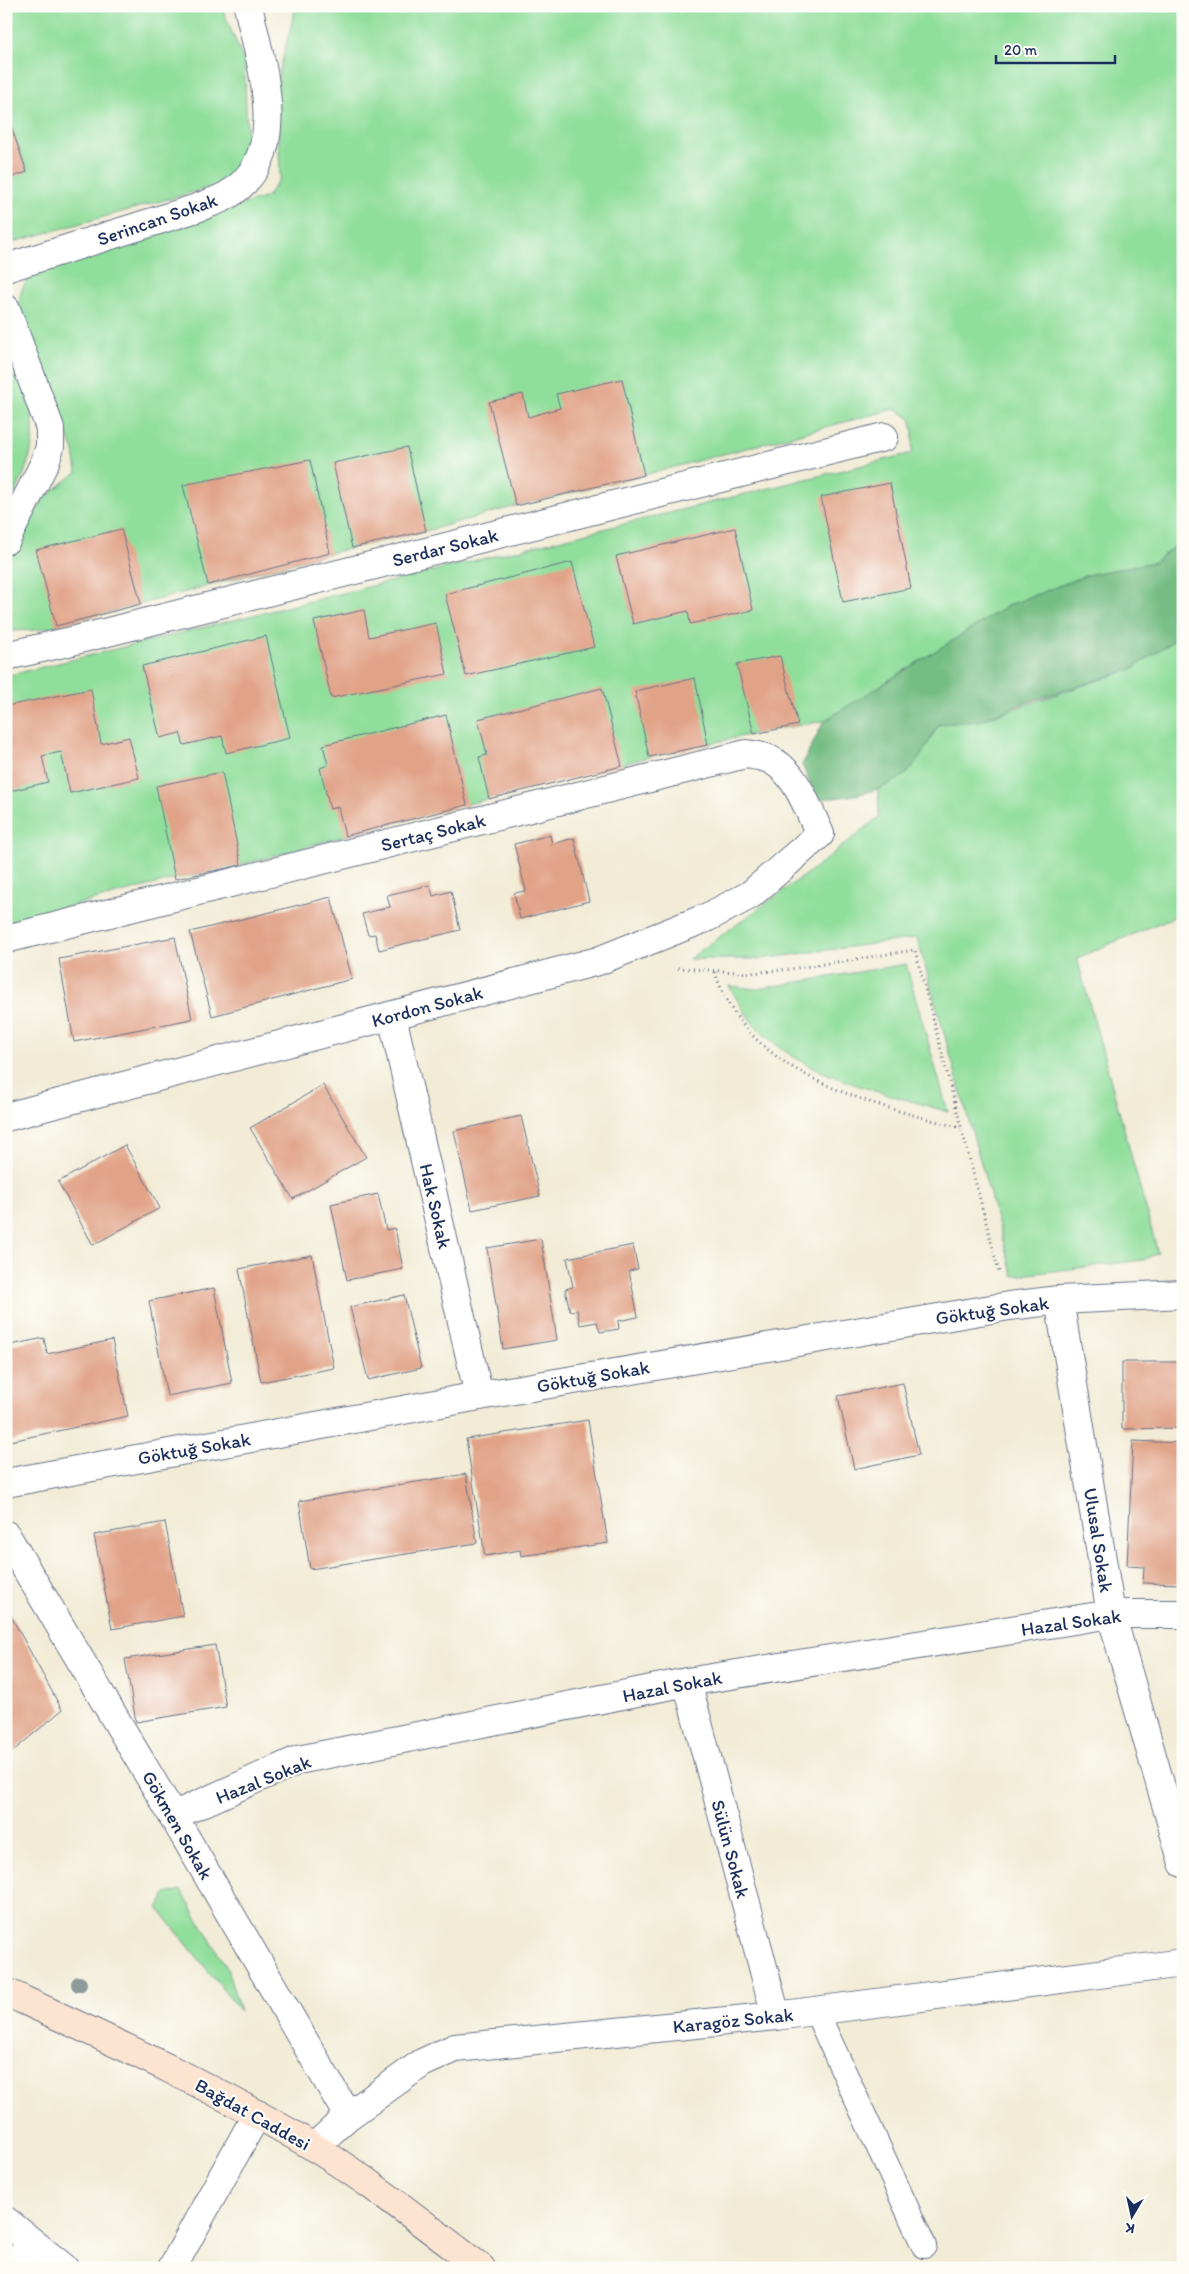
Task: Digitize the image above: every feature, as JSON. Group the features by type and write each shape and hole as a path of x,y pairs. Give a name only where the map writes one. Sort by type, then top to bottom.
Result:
{"main road":[{"name":"Bağdat Caddesi","path":"6,1992 148,2058 257,2114 314,2147 404,2209 481,2268"}],"street":[{"name":"Serincan Sokak","path":"6,268 197,208 226,196 245,180 261,158 268,122 266,90 248,6"},
{"path":"6,309 50,428 50,447 45,462 6,540"},
{"name":"Serdar Sokak","path":"6,656 884,438"},
{"name":"Sertaç Sokak","path":"6,939 746,754 768,758 782,766 794,782 820,834"},
{"name":"Kordon Sokak","path":"6,1117 598,961 708,917 750,895 820,834"},
{"name":"Hak Sokak","path":"392,1016 478,1396"},
{"name":"Göktuğ Sokak","path":"6,1483 478,1396 1008,1306 1059,1300 1183,1294"},
{"name":"Ulusal Sokak","path":"1059,1300 1111,1614 1183,1863"},
{"name":"Gökmen Sokak","path":"6,1535 174,1816 348,2116"},
{"name":"Hazal Sokak","path":"174,1816 298,1760 686,1682 1111,1614 1183,1614"},
{"name":"Sülün Sokak","path":"686,1682 776,2016"},
{"name":"Karagöz Sokak","path":"314,2147 348,2116 422,2063 455,2048 776,2016 1183,1963"},
{"path":"172,2268 257,2114"},
{"path":"6,2221 64,2268"},
{"path":"6,2265 36,2247"}],"lane":[{"path":"816,2011 924,2246"}],"path":[{"path":"676,968 751,973 791,970 915,950 1008,1306"},
{"path":"716,972 721,990 735,1016 758,1042 785,1064 826,1086 913,1116 962,1128"}],"green space":[{"path":"6,6 221,6 244,61 248,146 241,165 231,179 208,188 6,244 6,179 27,171 6,112"},
{"path":"296,6 1183,6 1183,540 1154,562 1087,575 1009,605 824,721 766,731 649,757 241,865 175,879 6,923 6,676 912,453 913,431 910,418 894,409 426,531 330,553 56,626 13,631 6,624 6,564 44,498 77,472 74,451 19,313 20,297 24,285 44,265 267,197 280,178 277,81"},
{"path":"6,348 27,396 32,416 33,437 26,470 6,510"},
{"path":"1183,540 1183,634 1132,669 1028,702 978,721 939,724 916,762 907,773 897,780 876,790 864,793 817,799 802,765 824,721 1009,605 1087,575 1154,562"},
{"path":"1183,634 1183,913 1077,958 1158,1253 1143,1260 1013,1276 917,938 761,959 689,959 816,867 879,817 878,789 907,773 939,724 978,721 1132,669"},
{"path":"906,964 948,1112 874,1091 827,1074 805,1063 783,1050 757,1028 729,986 757,989"},
{"path":"181,1890 227,1968 240,2011 158,1908 166,1894"}],"building":[{"path":"6,112 27,172 6,179"},
{"path":"622,379 644,475 516,506 489,402 523,394 528,417 560,408 556,394"},
{"path":"407,447 426,531 352,548 333,463"},
{"path":"310,460 330,553 208,585 183,485"},
{"path":"890,483 911,588 843,602 821,497"},
{"path":"735,528 753,610 690,624 688,611 633,624 616,556"},
{"path":"121,529 141,604 56,626 36,550"},
{"path":"572,562 594,647 466,676 445,594"},
{"path":"364,610 369,637 436,623 447,674 331,698 314,621"},
{"path":"266,636 290,738 226,753 222,736 184,745 180,733 160,738 142,666"},
{"path":"780,656 798,725 754,734 737,664"},
{"path":"695,678 708,745 649,757 635,691"},
{"path":"602,688 622,766 489,799 479,757 487,755 478,719"},
{"path":"91,689 101,744 129,737 139,778 70,793 61,752 42,756 48,782 6,792 6,706"},
{"path":"446,715 467,805 345,836 338,807 330,809 320,768 328,765 323,745"},
{"path":"222,772 241,865 175,879 156,786"},
{"path":"550,835 552,844 574,838 589,901 520,919 514,893 526,891 514,844"},
{"path":"430,885 433,896 451,891 460,930 379,950 375,934 368,935 362,914 390,907 387,895"},
{"path":"331,897 352,979 212,1016 190,932"},
{"path":"175,937 192,1019 74,1042 59,959"},
{"path":"323,1085 366,1157 293,1199 250,1128"},
{"path":"521,1116 540,1196 472,1210 454,1131"},
{"path":"125,1145 160,1208 93,1245 58,1182"},
{"path":"378,1194 386,1230 395,1228 403,1269 347,1280 331,1204"},
{"path":"541,1239 557,1340 503,1349 487,1248"},
{"path":"633,1245 638,1269 629,1271 638,1317 618,1321 619,1329 600,1332 597,1322 580,1325 577,1310 570,1311 565,1289 573,1287 567,1258"},
{"path":"312,1255 334,1368 261,1382 239,1269"},
{"path":"214,1288 232,1383 167,1396 149,1301"},
{"path":"404,1295 421,1368 368,1380 350,1307"},
{"path":"44,1338 47,1354 112,1340 128,1416 6,1442 6,1346"},
{"path":"1122,1362 1183,1362 1183,1428 1122,1429"},
{"path":"903,1383 919,1455 854,1469 838,1396"},
{"path":"588,1420 608,1543 521,1556 520,1550 485,1556 466,1439"},
{"path":"1133,1441 1183,1443 1183,1584 1143,1583 1144,1567 1127,1566"},
{"path":"466,1474 477,1543 310,1569 299,1501"},
{"path":"165,1522 183,1616 112,1629 94,1535"},
{"path":"6,1607 62,1710 6,1757"},
{"path":"215,1645 226,1707 136,1722 125,1659"}]}
